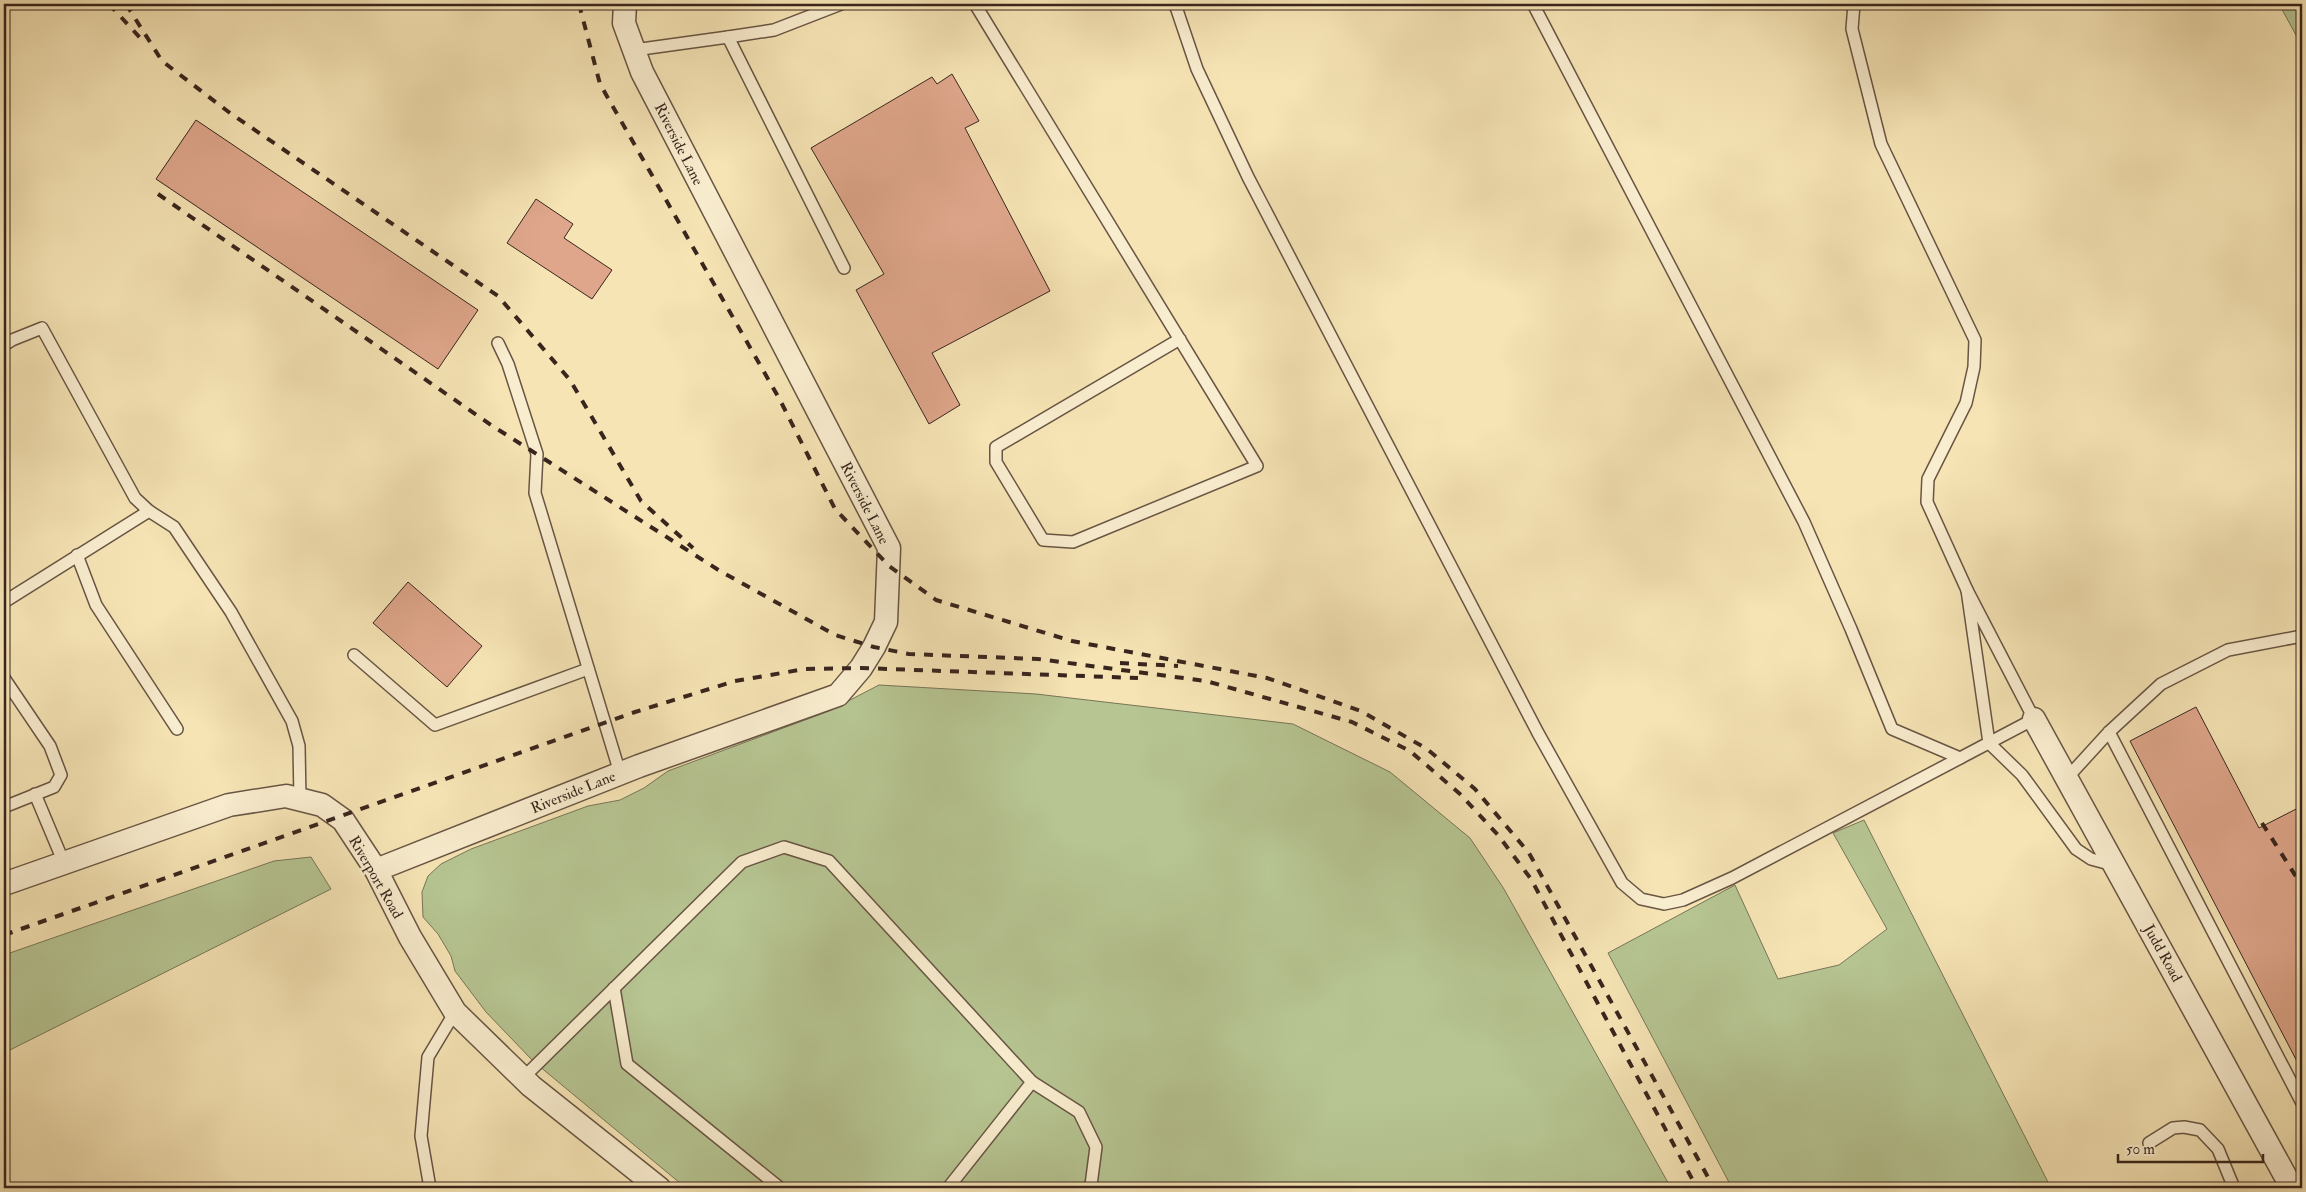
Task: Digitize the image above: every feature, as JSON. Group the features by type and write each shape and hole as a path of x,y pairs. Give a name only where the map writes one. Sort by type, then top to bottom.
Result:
{"street":[{"name":"Riverside Lane","path":"376,870 620,773 838,695 861,668 886,622 889,548 642,72 624,23 625,4"},
{"name":"Judd Road","path":"2034,719 2292,1188"},
{"name":"Riverport Road","path":"4,884 229,805 286,796 322,805 339,817 376,870 410,937 455,1012 523,1078 659,1188"}],"lane":[{"path":"634,50 774,30 841,4"},
{"path":"975,4 1180,339 1257,466 1073,542 1043,540 996,462 996,447 1180,339"},
{"path":"1175,4 1197,69 1248,177 1538,733 1622,883 1641,899 1664,904 1683,900 1732,878 2034,719 1967,590 1927,502 1928,479 1966,403 1974,367 1975,340 1881,144 1852,29 1854,4"},
{"path":"1533,4 1804,522 1892,729 1960,758"},
{"path":"728,36 844,268"},
{"path":"4,345 42,328 135,498 149,511 174,527 231,612 292,721 299,746 300,799"},
{"path":"498,343 508,364 537,454 535,493 620,773"},
{"path":"4,602 76,554 149,511"},
{"path":"76,554 96,605 177,729"},
{"path":"1967,590 1989,743 2022,774 2076,849 2091,859 2115,865"},
{"path":"2066,778 2109,732 2161,684 2228,650 2302,636"},
{"path":"354,656 435,724 588,670"},
{"path":"4,678 50,746 61,775 54,786 4,808"},
{"path":"2109,732 2302,1103"},
{"path":"35,794 64,863"},
{"path":"523,1078 742,862 784,847 829,861 1032,1082 1079,1112 1096,1147 1091,1186 1088,1188"},
{"path":"614,988 627,1064 780,1188"},
{"path":"430,1188 421,1136 428,1057 455,1012"},
{"path":"948,1188 1032,1082"},
{"path":"2149,1144 2173,1128 2184,1127 2200,1130 2218,1149 2234,1188"}],"green space":[{"path":"2279,4 2302,4 2302,46"},
{"path":"879,685 1036,694 1293,724 1390,772 1470,838 1504,889 1671,1188 686,1188 533,1061 486,1012 455,971 451,956 438,934 423,917 422,892 428,876 441,864 471,849 588,806 620,800 644,788 668,771 829,711"},
{"path":"1864,820 2051,1188 1732,1188 1608,953 1735,885 1778,979 1839,965 1887,929 1833,833"},
{"path":"311,857 331,889 4,1053 4,955 274,861"}],"building":[{"path":"952,74 979,121 965,128 1050,291 932,353 960,405 929,424 856,290 884,274 811,148 932,77 937,84"},
{"path":"196,120 478,310 438,369 156,179"},
{"path":"536,199 573,224 564,238 612,270 592,299 507,243"},
{"path":"408,582 482,646 447,687 373,623"},
{"path":"2196,707 2259,828 2302,806 2302,1071 2130,741"}],"railway":[{"path":"109,4 143,41"},
{"path":"126,4 162,61 230,113 498,296 570,380 641,501 693,548"},
{"path":"579,4 600,84 780,400 835,509 889,566 936,600 1072,641 1267,678 1361,711 1427,749 1475,789 1529,853 1714,1188"},
{"path":"158,194 491,425 720,571 835,635 874,647 909,654 1038,659 1206,681 1352,722 1410,751 1460,794 1498,835 1531,879 1697,1188"},
{"path":"1120,663 1178,666"},
{"path":"4,935 635,712 735,681 805,669 861,668 1138,678"},
{"path":"2262,823 2302,886"}]}
